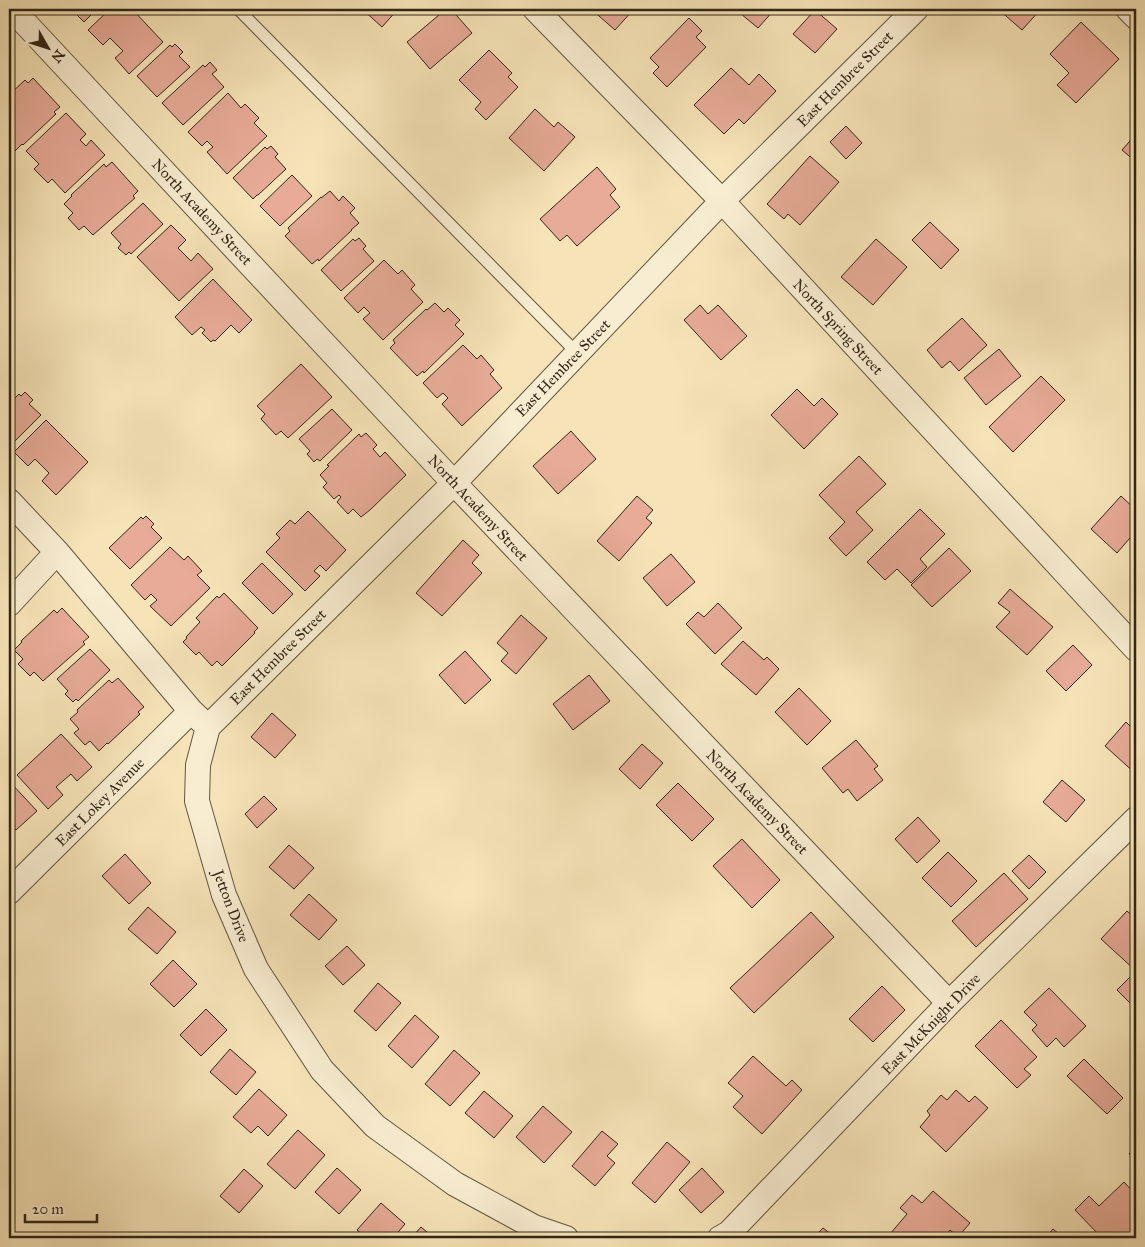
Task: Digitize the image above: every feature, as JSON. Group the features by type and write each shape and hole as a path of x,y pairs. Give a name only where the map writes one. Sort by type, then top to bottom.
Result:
{"street":[{"name":"North Academy Street","path":"12,9 454,483 949,1003"},
{"name":"North Spring Street","path":"535,9 722,201 1136,649"},
{"name":"East Hembree Street","path":"208,727 454,483 722,201 916,9"},
{"path":"1128,9 1136,16"},
{"path":"9,501 57,552 190,711 208,727"},
{"path":"9,604 57,552"},
{"name":"East Lokey Avenue","path":"9,892 190,711"},
{"name":"Jetton Drive","path":"208,727 198,765 197,801 224,895 256,969 322,1070 375,1126 454,1184 556,1237"},
{"name":"East McKnight Drive","path":"724,1236 949,1003 1136,819"}],"lane":[{"path":"238,9 577,353"}],"building":[{"path":"71,9 97,9 84,22"},
{"path":"110,9 132,9 163,42 129,74 115,58 123,51 110,38 103,45 88,30"},
{"path":"362,9 398,9 382,27"},
{"path":"446,9 451,9 472,33 430,69 407,42"},
{"path":"591,9 634,9 615,30"},
{"path":"735,9 775,9 758,28"},
{"path":"998,9 1041,9 1022,30"},
{"path":"815,10 837,29 815,53 793,34"},
{"path":"689,18 702,31 696,37 706,47 667,87 653,73 659,67 650,58"},
{"path":"1081,22 1119,59 1076,103 1057,85 1069,73 1050,54"},
{"path":"175,44 183,52 179,56 190,67 157,97 137,76 170,45 172,47"},
{"path":"489,50 512,73 508,77 518,87 486,120 475,109 481,102 459,80"},
{"path":"210,62 217,70 212,74 224,87 183,125 162,103 203,65 205,67"},
{"path":"9,64 15,70 9,76"},
{"path":"731,68 749,85 759,74 776,91 744,124 739,119 724,134 694,105"},
{"path":"33,78 60,107 54,112 56,114 15,151 9,145 9,95 25,80 28,83"},
{"path":"228,93 241,108 245,104 259,118 254,123 267,136 227,174 207,152 213,147 207,141 202,146 188,132"},
{"path":"535,109 554,127 558,122 575,137 544,171 509,138"},
{"path":"66,113 86,134 80,140 86,146 91,140 105,155 65,193 52,179 48,183 34,169 39,164 26,151"},
{"path":"846,126 862,143 846,159 830,142"},
{"path":"1136,134 1136,162 1122,150"},
{"path":"271,146 278,154 275,157 286,169 253,199 233,178 265,147 267,149"},
{"path":"810,156 839,182 800,225 788,214 784,219 767,204"},
{"path":"112,162 138,191 133,196 135,198 93,235 84,226 79,230 68,218 73,213 64,204 104,164 106,167"},
{"path":"597,167 616,189 610,195 620,207 577,246 567,235 560,241 540,219"},
{"path":"292,175 312,196 280,226 260,206"},
{"path":"330,191 339,201 343,196 355,208 350,213 359,223 319,261 318,259 312,264 285,236 290,231 288,228"},
{"path":"143,203 163,224 131,254 129,252 126,255 118,248 121,244 111,233"},
{"path":"930,222 959,250 941,269 912,240"},
{"path":"171,225 186,240 178,248 191,261 198,253 213,269 179,301 137,257"},
{"path":"359,238 366,246 363,249 374,261 341,291 321,270 353,239 355,241"},
{"path":"876,239 907,267 873,305 841,277"},
{"path":"384,260 398,274 402,270 415,285 411,289 423,302 383,340 363,319 370,313 364,307 358,313 344,298"},
{"path":"213,279 252,320 239,333 231,325 215,341 211,342 202,333 205,330 201,327 192,335 175,317"},
{"path":"435,303 444,312 448,308 460,320 455,325 464,334 424,373 423,371 417,376 390,348 395,343 393,340"},
{"path":"700,305 708,314 718,305 747,336 721,360 684,320"},
{"path":"962,318 987,345 959,371 950,361 942,368 927,350"},
{"path":"463,345 477,359 481,355 494,370 490,374 502,388 462,426 442,404 448,398 443,393 437,398 423,383"},
{"path":"999,349 1021,376 986,405 964,378"},
{"path":"301,364 332,397 288,438 281,431 276,435 261,419 265,414 257,406"},
{"path":"1041,376 1065,400 1013,452 989,427"},
{"path":"797,389 814,406 822,398 838,414 804,449 771,415"},
{"path":"25,392 33,400 29,404 41,415 9,446 9,404 19,394 21,396"},
{"path":"332,409 352,430 320,461 317,459 314,462 307,454 310,451 299,439"},
{"path":"46,420 88,462 56,495 42,481 49,473 35,459 28,466 14,452"},
{"path":"571,431 596,459 558,494 533,466"},
{"path":"366,433 377,445 373,449 380,457 385,452 406,475 361,517 353,509 348,514 337,502 341,497 339,495 334,499 323,487 327,483 320,475 329,466 327,465 359,434 361,437"},
{"path":"859,456 886,484 856,512 873,530 846,556 829,538 845,522 819,495"},
{"path":"637,496 653,510 646,518 652,523 619,561 597,541"},
{"path":"1121,496 1136,510 1136,531 1117,553 1091,529"},
{"path":"920,509 945,534 920,559 927,567 911,583 897,569 885,580 867,562"},
{"path":"308,511 346,550 326,571 320,565 314,571 320,576 305,591 266,552 280,538 276,534 290,520 295,524"},
{"path":"146,516 154,524 151,527 162,538 130,569 109,548 141,517 143,519"},
{"path":"463,540 479,555 472,563 482,573 442,616 416,593"},
{"path":"170,547 184,560 188,556 202,571 197,575 210,588 171,626 150,606 157,600 151,594 145,600 131,585"},
{"path":"949,548 971,571 932,607 911,585"},
{"path":"671,554 695,582 667,606 643,578"},
{"path":"262,563 293,594 273,614 242,583"},
{"path":"1010,589 1053,627 1027,655 996,627 1010,612 998,603"},
{"path":"224,593 258,628 222,666 217,661 212,666 199,652 196,655 183,642 200,622 196,618 217,596 219,598"},
{"path":"718,603 742,628 715,654 686,624 698,612 704,617"},
{"path":"62,608 89,637 83,642 85,644 43,681 34,672 30,676 18,664 23,659 14,650 54,610 57,613"},
{"path":"521,615 547,638 516,674 501,661 508,653 497,643"},
{"path":"743,641 764,660 767,657 779,669 756,695 721,664"},
{"path":"1073,645 1092,665 1066,691 1046,671"},
{"path":"90,649 110,670 78,701 76,699 73,702 65,694 68,691 57,679"},
{"path":"465,651 491,680 465,704 439,675"},
{"path":"589,675 610,701 573,730 553,704"},
{"path":"118,678 144,707 138,712 140,714 99,751 90,741 85,745 74,733 79,729 70,719 109,680 112,683"},
{"path":"799,688 831,721 807,745 775,712"},
{"path":"272,713 296,735 275,758 251,737"},
{"path":"1126,722 1136,732 1136,774 1105,746"},
{"path":"61,734 92,767 77,781 71,774 56,787 63,795 48,809 17,775"},
{"path":"856,740 878,766 874,769 883,780 857,801 848,789 843,793 822,768"},
{"path":"642,744 663,763 640,789 619,769"},
{"path":"1062,780 1085,800 1066,822 1043,802"},
{"path":"9,781 37,811 16,830 9,822"},
{"path":"678,783 714,819 692,841 656,805"},
{"path":"264,796 277,809 257,828 245,814"},
{"path":"918,817 940,841 917,863 895,839"},
{"path":"742,839 780,880 752,908 713,866"},
{"path":"289,845 314,868 294,889 269,867"},
{"path":"948,852 977,881 951,907 922,878"},
{"path":"125,854 151,883 129,904 102,876"},
{"path":"1029,855 1046,872 1029,889 1012,871"},
{"path":"1004,873 1028,899 976,947 952,921"},
{"path":"309,894 337,920 319,940 290,915"},
{"path":"148,907 176,932 157,954 128,929"},
{"path":"1127,911 1136,919 1136,971 1101,939"},
{"path":"811,912 834,937 754,1013 730,988"},
{"path":"347,946 365,965 343,985 325,966"},
{"path":"173,960 197,984 174,1007 150,984"},
{"path":"1134,973 1136,975 1136,1009 1117,990"},
{"path":"378,983 401,1003 376,1031 354,1011"},
{"path":"882,986 905,1010 873,1042 849,1019"},
{"path":"1049,988 1086,1026 1064,1047 1056,1038 1047,1047 1032,1030 1037,1025 1024,1012"},
{"path":"206,1009 227,1030 201,1056 180,1035"},
{"path":"415,1015 439,1037 412,1068 388,1046"},
{"path":"1001,1020 1037,1057 1024,1069 1031,1075 1017,1088 975,1046"},
{"path":"230,1049 256,1072 236,1095 210,1072"},
{"path":"454,1050 480,1073 450,1106 425,1084"},
{"path":"753,1056 786,1086 792,1080 802,1090 762,1134 733,1107 743,1096 728,1083"},
{"path":"1084,1059 1123,1098 1107,1114 1067,1076"},
{"path":"259,1089 287,1115 268,1136 258,1126 251,1133 233,1117"},
{"path":"956,1090 969,1102 975,1096 988,1108 946,1152 920,1127 930,1115 927,1111 941,1095 947,1100"},
{"path":"484,1091 513,1116 494,1138 465,1113"},
{"path":"543,1106 572,1132 544,1163 516,1137"},
{"path":"298,1130 325,1155 295,1189 267,1164"},
{"path":"602,1131 618,1144 607,1156 615,1163 595,1186 572,1166"},
{"path":"667,1142 690,1162 655,1203 632,1183"},
{"path":"1136,1146 1136,1161 1129,1154"},
{"path":"337,1168 361,1190 339,1214 315,1192"},
{"path":"702,1168 724,1192 701,1213 679,1190"},
{"path":"244,1169 263,1186 239,1213 220,1196"},
{"path":"1124,1182 1136,1195 1136,1231 1128,1238 1102,1238 1075,1210 1089,1196 1099,1206"},
{"path":"933,1191 970,1223 958,1237 950,1230 943,1238 895,1238 890,1234 907,1214 900,1208 912,1195 922,1203"},
{"path":"381,1203 405,1224 393,1238 367,1238 357,1230"},
{"path":"421,1227 434,1238 411,1238"},
{"path":"823,1228 836,1238 813,1238"},
{"path":"1053,1229 1064,1238 1045,1238"}]}
